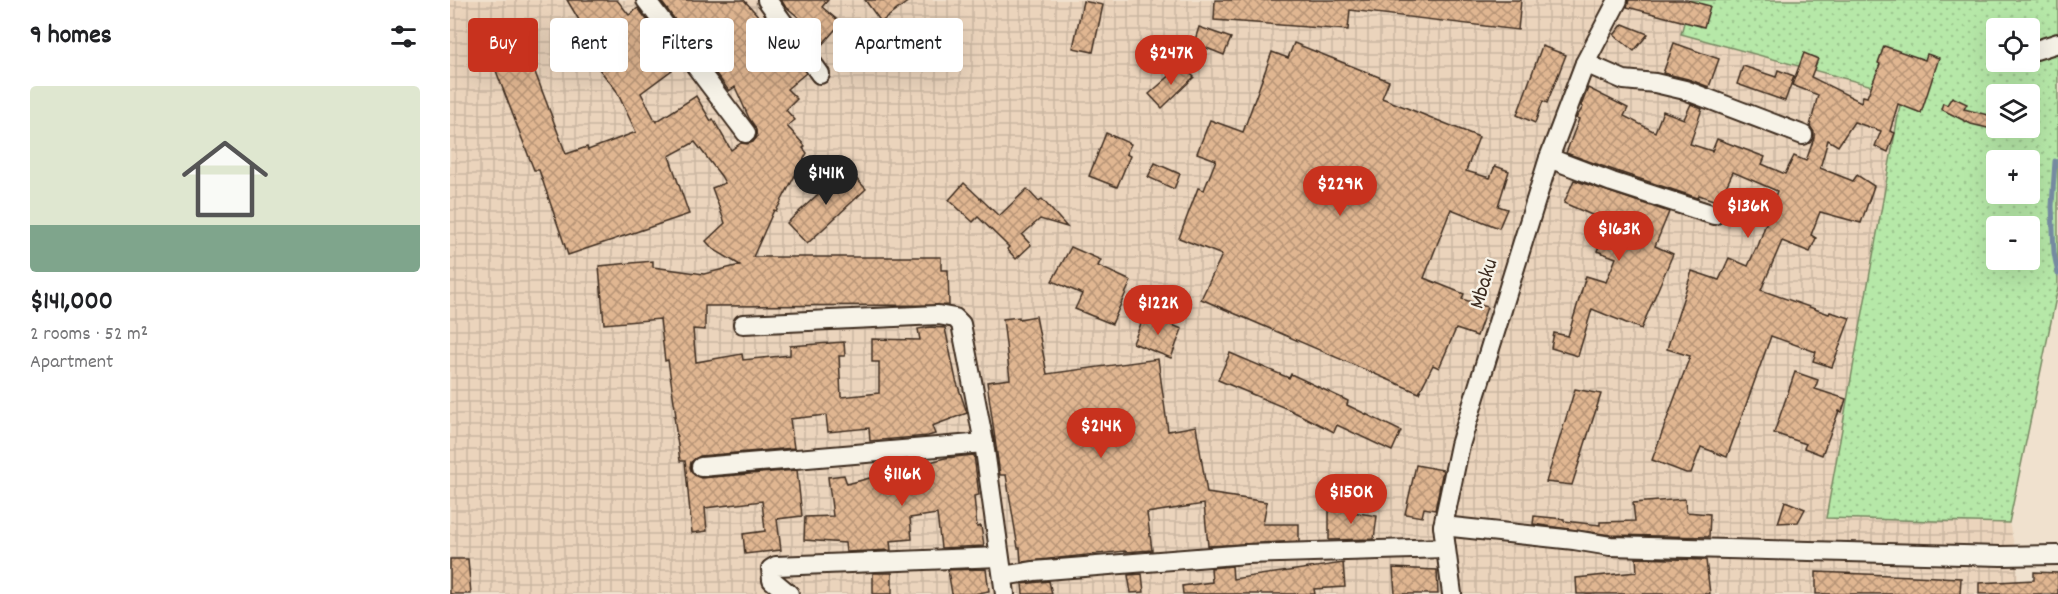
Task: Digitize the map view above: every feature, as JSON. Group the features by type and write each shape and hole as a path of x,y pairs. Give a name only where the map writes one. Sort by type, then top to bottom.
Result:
{"street":[{"path":"646,0 746,133"},
{"path":"767,0 820,74"},
{"name":"Mbaku","path":"1452,594 1443,526 1460,445 1549,158 1585,63 1618,0"},
{"path":"2040,49 2058,43"},
{"path":"1585,63 1624,80 1655,83 1685,90 1803,135"},
{"path":"1549,158 1612,182 1714,214"},
{"path":"742,324 938,315 956,318 961,324 984,443 1004,585 1045,570 1247,554 1446,548"},
{"path":"700,467 984,443"},
{"path":"1443,526 1610,546 1990,556 2058,555"},
{"path":"789,594 772,580 771,569 776,566 999,557"}],"shaded area":[{"path":"450,0 1690,0 1681,34 1902,94 1827,518 2009,523 2017,556 2018,594 450,594"}],"green space":[{"path":"1690,0 2058,0 2058,288 2009,523 1826,518 1902,94 1681,34"}],"building":[{"path":"567,0 617,0 629,15 638,8 646,18 640,18 640,72 669,72 641,93 656,122 696,96 731,150 741,143 753,142 757,137 755,127 735,87 729,91 715,72 734,72 734,18 674,18 660,0 744,0 760,18 746,18 746,72 806,73 787,89 797,99 786,110 795,120 787,126 805,146 803,148 807,153 776,211 774,210 753,257 941,257 941,270 948,270 949,305 705,306 705,330 693,329 696,362 742,354 743,360 790,355 790,346 844,342 845,356 839,356 841,397 879,393 879,362 872,362 872,339 920,340 918,329 945,328 956,380 967,413 932,426 935,434 870,441 869,428 828,432 826,415 790,419 794,448 700,456 691,462 692,473 701,478 797,470 802,516 777,519 781,550 745,554 743,534 765,531 762,501 705,508 707,531 692,533 685,461 680,461 674,416 676,416 668,360 665,361 660,319 604,324 599,266 653,261 653,267 704,274 740,265 713,249 706,241 725,223 712,188 725,183 721,176 695,142 669,156 689,214 568,255 539,170 534,170 496,72 535,72 566,154 587,147 588,150 636,132 616,90 601,72 628,72 628,18 578,18"},
{"path":"781,0 828,0 822,7 835,18 833,18 833,32 821,46 821,18 799,18"},
{"path":"865,0 910,0 886,18 878,18"},
{"path":"1215,0 1521,0 1518,30 1350,10 1348,30 1214,20"},
{"path":"1629,0 1687,0 1710,6 1704,27 1627,7"},
{"path":"1083,1 1103,5 1093,52 1073,48"},
{"path":"1623,24 1648,34 1634,51 1614,35"},
{"path":"1199,27 1231,38 1224,55 1194,43"},
{"path":"1294,43 1389,81 1382,98 1479,137 1466,171 1490,178 1495,166 1509,171 1498,206 1507,209 1499,228 1451,209 1424,278 1464,294 1462,299 1487,307 1477,336 1456,329 1439,368 1433,365 1419,393 1201,299 1222,255 1179,238 1198,188 1204,190 1216,160 1197,153 1210,120 1243,132 1272,52 1288,58"},
{"path":"1674,43 1719,59 1709,87 1663,73"},
{"path":"1542,46 1566,55 1547,103 1543,101 1535,123 1517,115"},
{"path":"1884,46 1925,60 1927,54 1939,58 1921,113 1898,104 1890,131 1895,133 1888,152 1875,146 1881,131 1854,122 1838,146 1828,140 1820,168 1853,181 1857,175 1874,186 1861,223 1820,212 1811,235 1816,238 1810,252 1782,241 1761,290 1829,314 1830,312 1850,318 1832,367 1813,361 1816,352 1771,336 1727,457 1701,447 1691,473 1652,460 1690,356 1667,349 1692,271 1719,280 1729,258 1748,266 1757,249 1777,191 1733,172 1719,202 1699,195 1698,198 1566,153 1588,88 1628,108 1624,116 1655,132 1663,111 1684,119 1691,104 1702,109 1690,144 1712,151 1717,139 1765,157 1762,164 1785,174 1794,156 1806,161 1814,138 1814,132 1810,126 1818,95 1792,85 1804,53 1818,59 1811,77 1861,102 1863,96 1867,97 1880,64 1878,63"},
{"path":"1182,65 1194,77 1162,108 1149,94"},
{"path":"1743,66 1776,77 1778,70 1794,76 1785,101 1737,84"},
{"path":"1952,97 1967,104 1964,109 1986,114 1986,128 1971,124 1941,109 1943,103 1947,105"},
{"path":"1106,133 1131,144 1126,154 1130,156 1117,187 1089,176"},
{"path":"1155,163 1180,174 1174,189 1148,177"},
{"path":"846,168 866,189 807,244 787,223"},
{"path":"1574,180 1669,212 1655,246 1673,254 1641,329 1592,309 1578,356 1551,348 1554,333 1568,336 1586,276 1606,282 1616,258 1597,251 1608,222 1564,203"},
{"path":"964,183 999,216 1027,189 1039,202 1042,199 1067,227 1040,219 1022,235 1031,245 1016,259 1007,249 1009,247 978,217 973,222 949,200"},
{"path":"1071,247 1101,260 1098,266 1131,281 1112,324 1075,309 1082,294 1052,281"},
{"path":"1145,314 1182,329 1171,358 1133,343"},
{"path":"1036,316 1047,374 1158,359 1168,431 1196,426 1207,493 1267,502 1263,524 1299,524 1299,541 1208,546 1204,504 1147,513 1152,550 1021,562 1006,475 1000,475 987,382 1010,379 1003,319"},
{"path":"1230,353 1289,378 1291,374 1348,401 1347,405 1401,431 1392,451 1337,425 1334,432 1290,410 1218,380"},
{"path":"1795,372 1818,380 1815,389 1846,399 1822,455 1804,448 1806,444 1774,433"},
{"path":"1575,389 1601,394 1572,485 1546,482"},
{"path":"974,455 979,495 974,496 977,527 981,526 984,546 941,548 937,514 910,518 912,539 890,541 891,550 846,552 845,543 804,540 805,517 833,516 828,477 844,475 847,484 945,458"},
{"path":"1416,465 1443,470 1435,510 1424,508 1422,517 1405,514"},
{"path":"1685,499 1686,512 1710,514 1709,537 1611,535 1533,524 1534,516 1600,525 1600,522 1635,521 1633,503"},
{"path":"1785,501 1805,509 1798,522 1778,523"},
{"path":"1329,508 1377,516 1374,539 1329,540"},
{"path":"1636,558 1706,560 1710,594 1577,594 1576,578 1637,572"},
{"path":"450,559 468,559 471,594 450,594"},
{"path":"1343,563 1345,587 1314,589 1315,594 1183,594 1182,586 1212,582 1211,568 1232,566 1233,579"},
{"path":"1393,568 1437,570 1438,594 1395,594"},
{"path":"986,569 989,591 952,594 948,570"},
{"path":"1816,572 1961,578 1960,594 1816,594"},
{"path":"2034,572 2058,573 2058,594 1979,594 1979,583 2034,580"},
{"path":"873,573 892,573 892,594 873,594"},
{"path":"1142,574 1144,592 1131,593 1128,575"},
{"path":"1049,581 1052,594 1023,594 1022,584"}],"waterway":[{"path":"2055,161 2052,206 2054,253 2058,274"}]}
